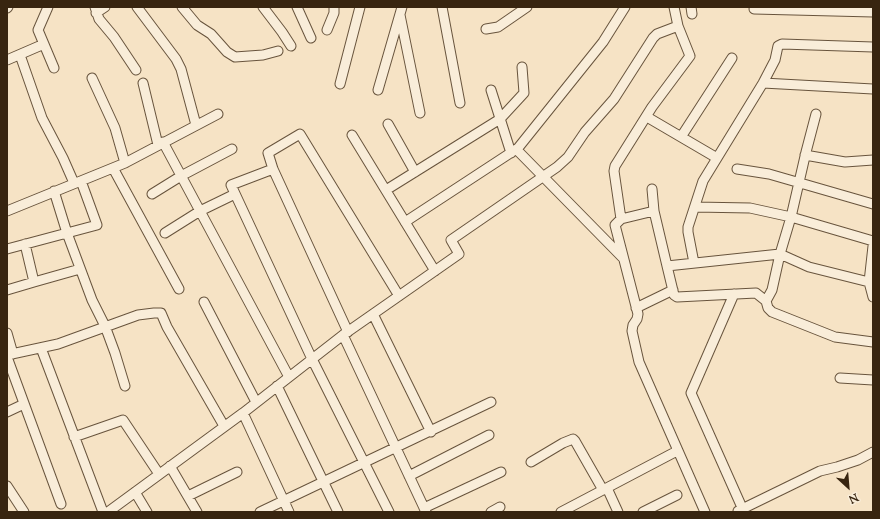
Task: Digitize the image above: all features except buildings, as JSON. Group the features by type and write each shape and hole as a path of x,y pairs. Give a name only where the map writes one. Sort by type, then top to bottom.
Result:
{"street":[{"path":"48,7 38,27 54,68"},
{"path":"105,7 95,10 136,70"},
{"path":"137,7 176,59 181,69 196,125"},
{"path":"182,7 197,25 211,34 227,52 235,57 263,55 278,51"},
{"path":"263,7 291,46"},
{"path":"297,7 311,38"},
{"path":"328,30 334,13 334,7"},
{"path":"340,84 360,7"},
{"path":"442,7 460,103"},
{"path":"486,29 498,27 527,7"},
{"path":"405,222 514,151 604,42 625,7"},
{"path":"621,219 614,171 615,166 647,116 690,56 678,26 674,7"},
{"path":"754,9 873,12"},
{"path":"378,90 401,11"},
{"path":"401,11 420,113"},
{"path":"108,512 243,413 345,333 459,254 451,240 557,167 568,156 585,132 614,98 653,38 657,34 678,26"},
{"path":"7,60 44,44"},
{"path":"694,263 688,227 704,180 763,83 775,60 778,46 782,44 873,47"},
{"path":"7,249 97,225 77,182 42,118 20,55"},
{"path":"681,137 732,58"},
{"path":"386,190 500,119 524,92 522,67"},
{"path":"92,78 115,128 125,163"},
{"path":"143,83 160,144 181,176 289,377"},
{"path":"763,83 873,89"},
{"path":"491,90 500,119 514,151 542,176 624,259"},
{"path":"7,211 125,163 218,114"},
{"path":"766,301 772,290 816,114"},
{"path":"647,116 717,158"},
{"path":"388,124 415,172"},
{"path":"399,296 300,134 268,153 273,169 345,333 425,510 501,472"},
{"path":"352,135 435,271"},
{"path":"152,194 181,176 232,149"},
{"path":"805,155 845,162 873,160"},
{"path":"113,168 179,289"},
{"path":"273,169 231,185 312,359 389,512"},
{"path":"737,169 769,174 873,204"},
{"path":"652,189 654,211 674,295 677,298 756,293 766,301 768,308 772,312 835,336 873,342"},
{"path":"54,191 80,269 92,300 105,326 125,386"},
{"path":"165,232 200,211 235,194"},
{"path":"695,207 750,208 791,217 873,241"},
{"path":"654,211 621,219 615,225 638,314 632,331 639,362 705,512"},
{"path":"25,244 34,282"},
{"path":"873,246 871,282 873,297"},
{"path":"667,266 780,254 809,267 871,282"},
{"path":"7,290 80,269"},
{"path":"636,308 673,290"},
{"path":"734,294 691,393 741,511 820,471 858,460 873,452"},
{"path":"204,302 256,402"},
{"path":"9,356 58,344 138,315 161,313 224,426"},
{"path":"373,314 431,432"},
{"path":"7,333 9,356 24,404 61,504"},
{"path":"41,348 103,512"},
{"path":"840,378 873,380"},
{"path":"277,386 338,512"},
{"path":"260,512 364,462 431,432 491,402"},
{"path":"7,412 24,404"},
{"path":"243,413 289,512"},
{"path":"74,437 123,420 159,474"},
{"path":"409,476 489,435"},
{"path":"531,462 563,443 573,439 618,512"},
{"path":"561,512 677,451"},
{"path":"170,466 197,512"},
{"path":"188,496 237,472"},
{"path":"7,486 24,512"},
{"path":"135,492 147,512"},
{"path":"643,512 662,508 677,495"},
{"path":"491,512 500,507"}]}
